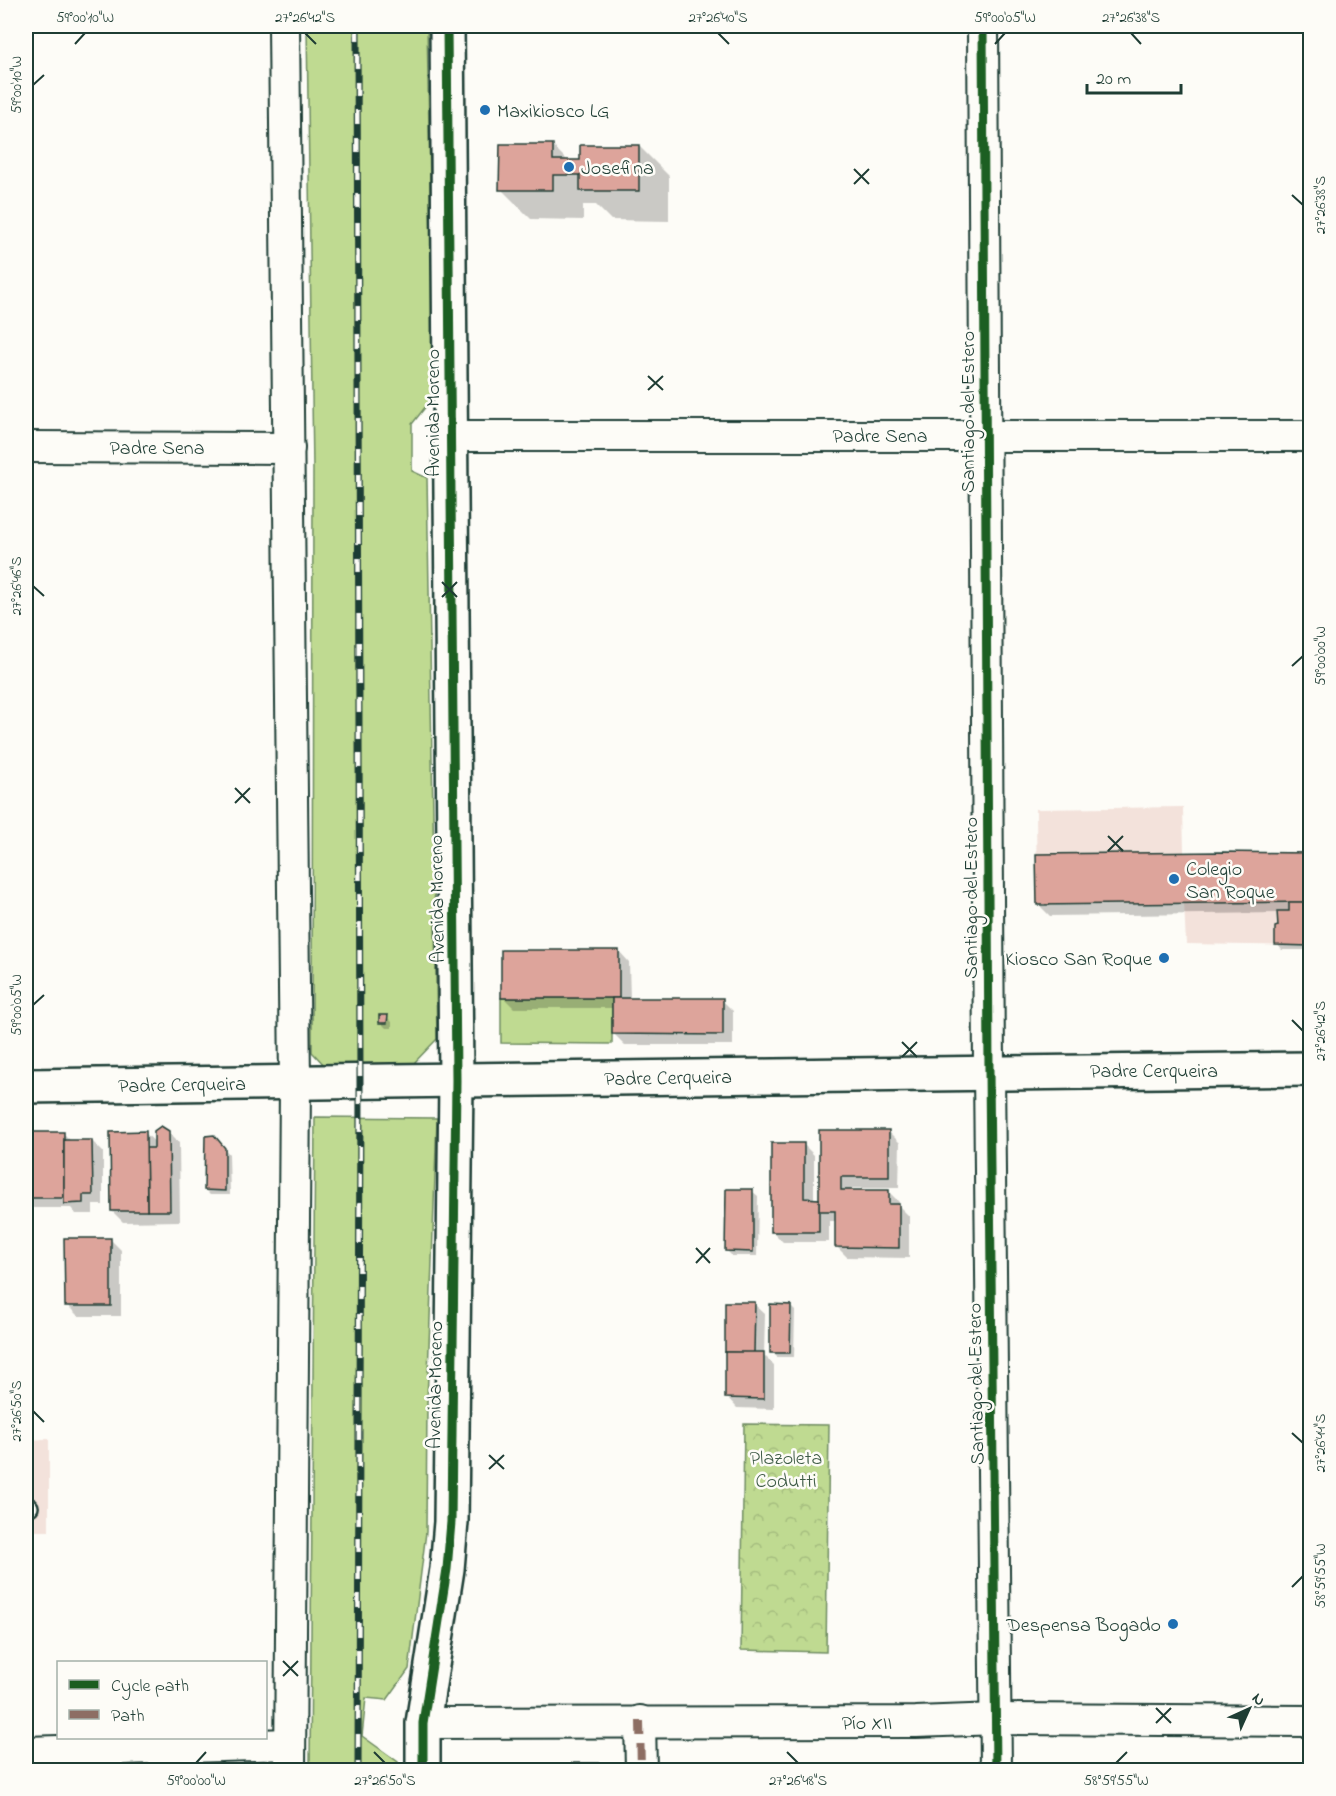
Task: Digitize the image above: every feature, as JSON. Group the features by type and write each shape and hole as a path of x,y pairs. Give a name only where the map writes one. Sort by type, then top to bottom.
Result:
{"street":[{"path":"26,1752 290,1757 295,1083 284,26"},
{"name":"Avenida Moreno","path":"423,1770 423,1723 447,1569 451,1522 456,1080 447,26"},
{"name":"Santiago del Estero","path":"983,26 996,1770"},
{"name":"Padre Sena","path":"450,436 1311,436"},
{"name":"Padre Sena","path":"26,447 289,448"},
{"name":"Padre Cerqueira","path":"26,1086 989,1071 1311,1069"},
{"name":"Pío XII","path":"423,1723 916,1722 997,1719 1311,1721"},
{"path":"640,1722 641,1770"}],"shaded area":[{"name":"Colegio San Roque","path":"1183,807 1184,852 1310,853 1310,946 1186,944 1184,903 1037,905 1036,809"},
{"path":"49,1439 49,1531 26,1531 26,1440"}],"green space":[{"path":"307,26 427,26 434,396 412,424 412,471 427,478 437,1039 412,1065 329,1070 312,1052 313,469"},
{"path":"501,998 612,998 612,1044 501,1043"},
{"path":"315,1117 437,1118 427,1403 426,1532 409,1669 387,1700 366,1698 362,1736 398,1762 398,1770 310,1770"},
{"name":"Plazoleta Codutti","path":"744,1424 829,1425 826,1652 741,1650"}],"building":[{"name":"Josefina","path":"500,144 553,144 553,160 580,160 580,145 639,145 639,191 580,191 580,175 553,175 553,190 499,190"},
{"path":"1310,853 1310,902 1037,905 1036,854"},
{"path":"1289,902 1310,902 1310,946 1275,945 1275,927 1278,926 1277,911 1289,911"},
{"path":"501,950 619,950 619,998 501,998"},
{"path":"612,998 723,998 723,1035 612,1034"},
{"path":"379,1015 388,1015 387,1023 379,1023"},
{"path":"161,1126 169,1131 170,1211 147,1211 146,1148 154,1148 154,1131"},
{"path":"819,1130 889,1130 889,1177 841,1177 841,1190 889,1190 889,1204 899,1204 899,1248 835,1247 835,1211 819,1211"},
{"path":"146,1131 147,1211 111,1211 110,1132"},
{"path":"26,1132 64,1132 64,1198 26,1198"},
{"path":"214,1135 225,1148 225,1191 204,1190 205,1136"},
{"path":"64,1140 92,1140 93,1195 83,1195 83,1203 64,1204"},
{"path":"771,1143 804,1143 804,1198 819,1199 819,1232 771,1232"},
{"path":"726,1189 753,1189 753,1252 725,1251"},
{"path":"64,1238 111,1238 111,1306 65,1306"},
{"path":"725,1302 755,1302 754,1353 725,1352"},
{"path":"770,1304 791,1305 790,1353 770,1353"},
{"path":"725,1352 764,1352 764,1399 725,1398"},
{"path":"572,1763 600,1763 600,1770 571,1770"}],"railway":[{"path":"357,26 360,1083 358,1770"}],"marked path":[{"path":"640,1721 641,1770"}],"cycle path":[{"path":"423,1770 423,1723 447,1569 451,1522 456,1080 447,26"},
{"path":"983,26 996,1770"}],"place":[{"name":"Maxikiosco LG","path":"485,110"},
{"name":"Josefina","path":"569,167"},
{"name":"Colegio San Roque","path":"1174,879"},
{"name":"Kiosco San Roque","path":"1164,958"},
{"name":"Despensa Bogado","path":"1173,1624"}]}
